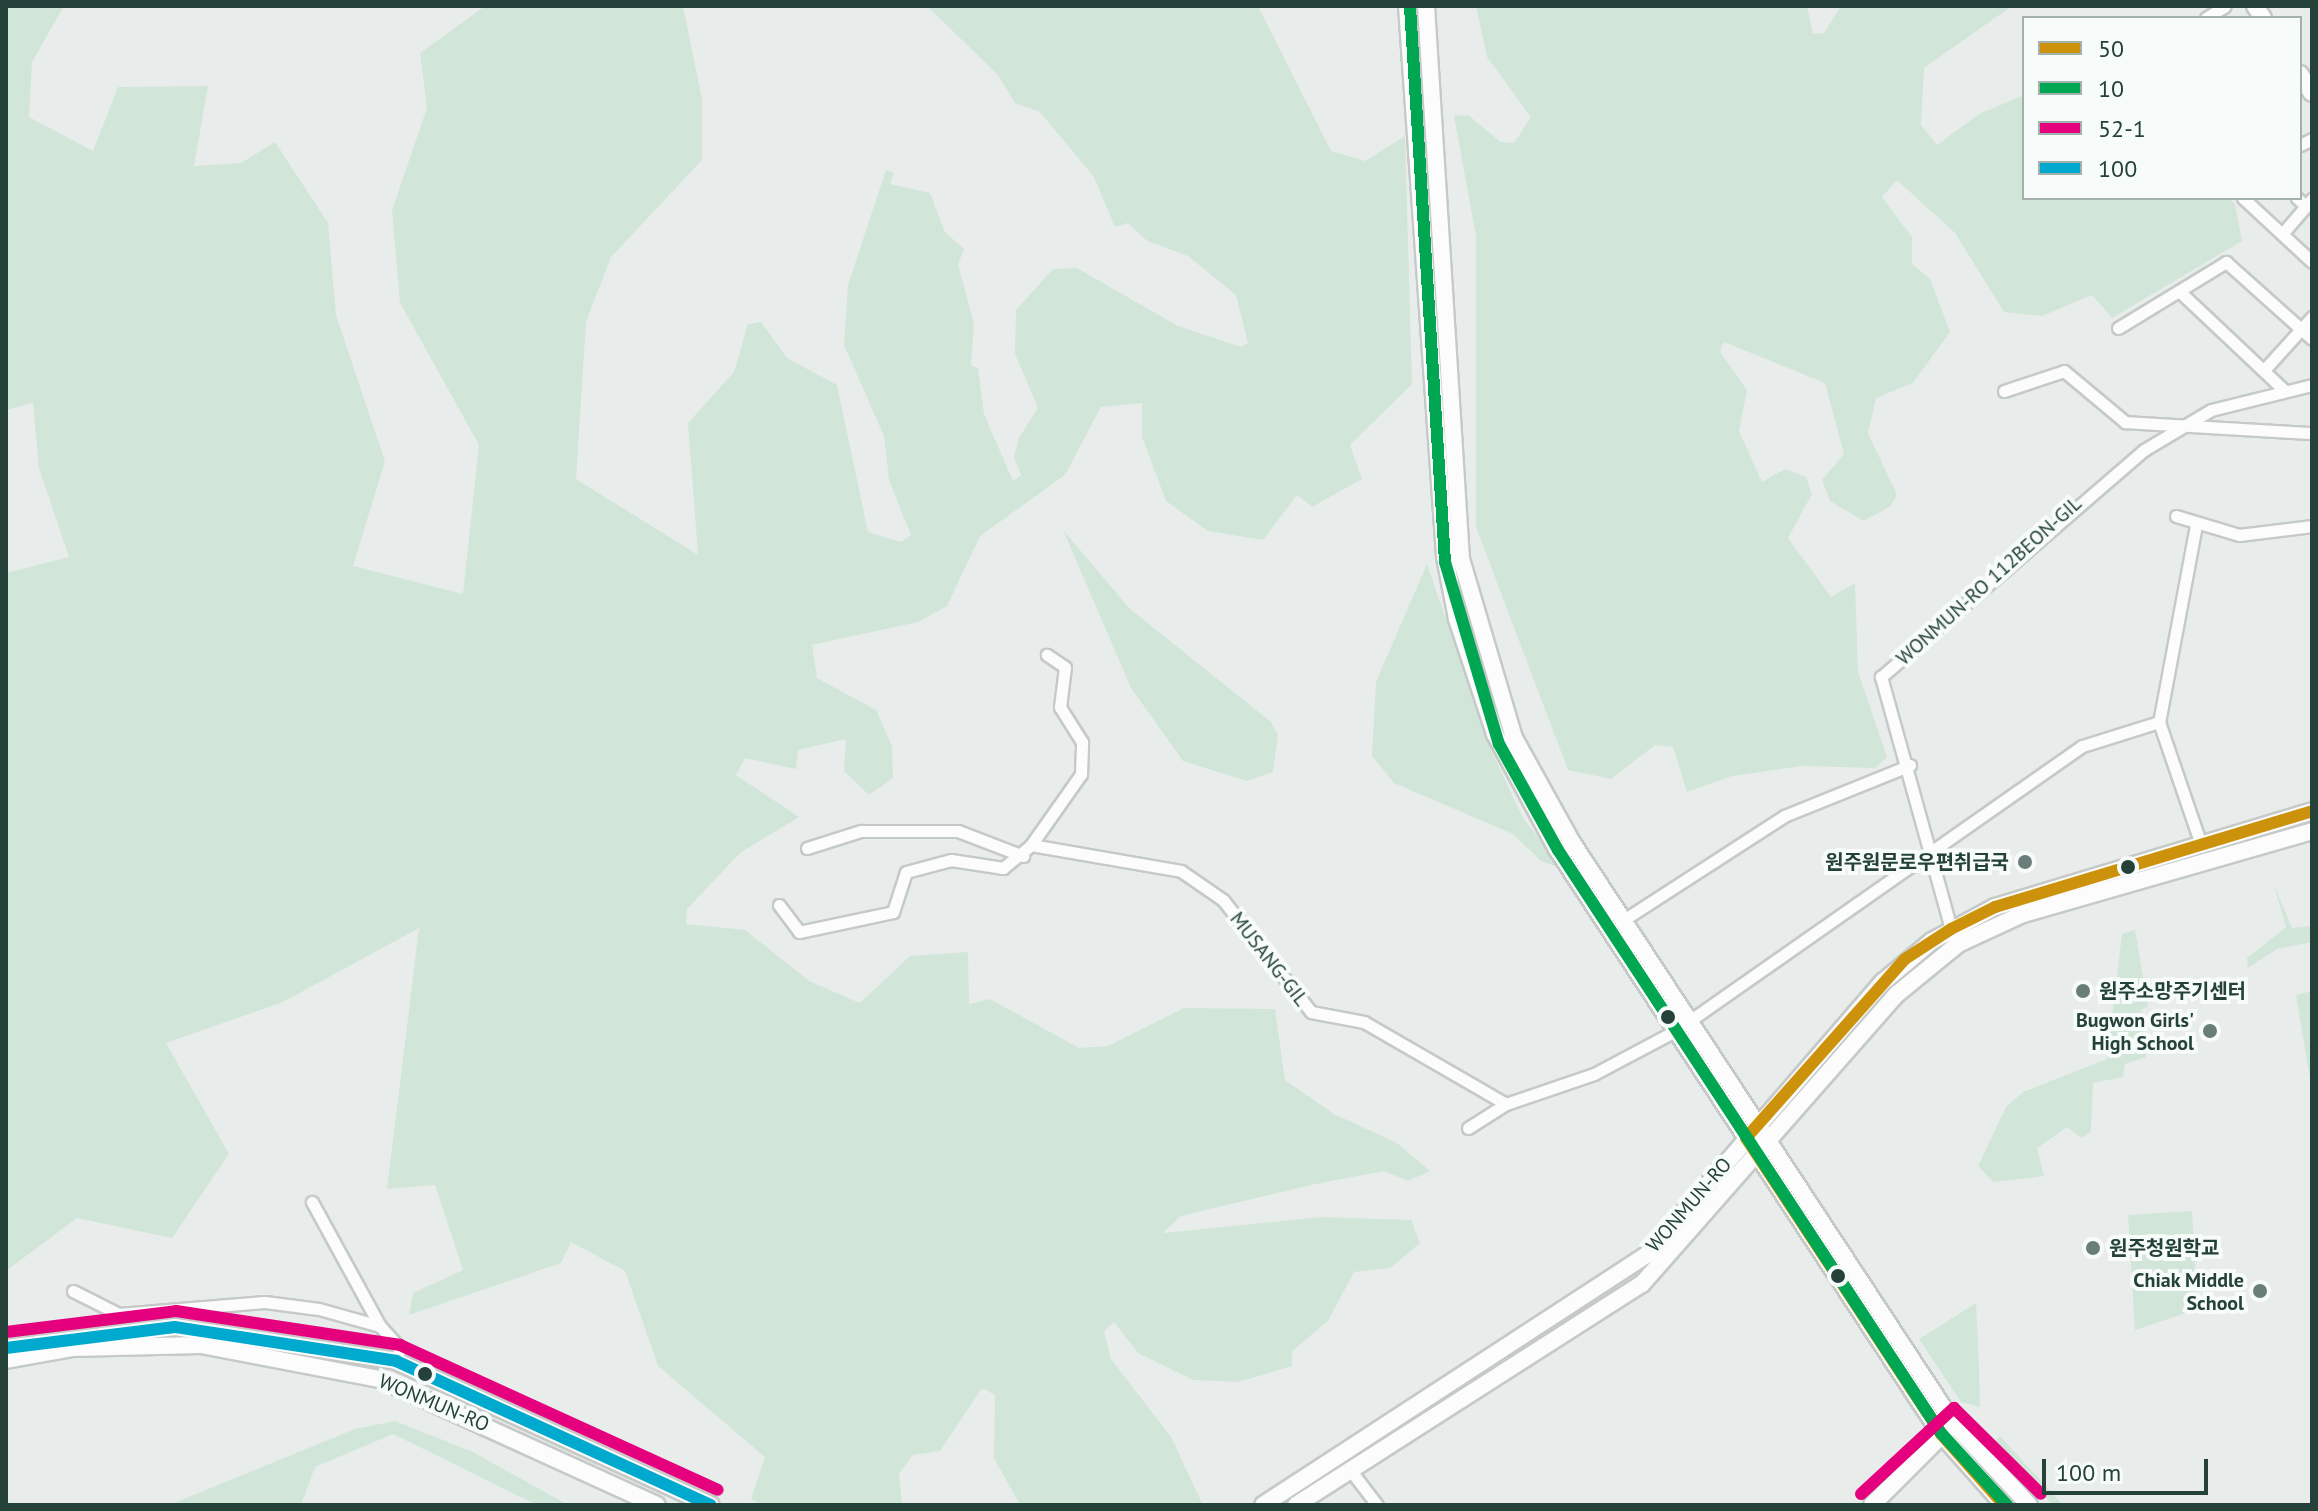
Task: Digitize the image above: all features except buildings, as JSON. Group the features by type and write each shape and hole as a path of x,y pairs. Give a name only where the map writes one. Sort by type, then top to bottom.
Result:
{"main road":[{"path":"1407,6 1437,474 1457,619 1495,734 1525,795 1675,1031 1757,1155 2004,1505"},
{"path":"1426,6 1455,505 1473,616 1514,738 1625,919 1770,1140 1948,1429 2029,1505"},
{"name":"WONMUN-RO","path":"1296,1505 1346,1464 1647,1255 1905,959 1954,937 2204,852 2312,811"},
{"name":"WONMUN-RO","path":"2204,852 2312,831"},
{"name":"WONMUN-RO","path":"1263,1505 1346,1464 1642,1284 1918,971 1954,937"},
{"name":"WONMUN-RO","path":"6,1348 121,1321 227,1332 396,1361 711,1505"},
{"name":"WONMUN-RO","path":"6,1360 72,1348 201,1345 366,1376 657,1505"},
{"path":"1875,1504 1948,1429"}],"street":[{"path":"2245,200 2312,262"},
{"path":"2282,234 2305,201"},
{"path":"2118,328 2226,262 2312,339"},
{"path":"2179,291 2285,391"},
{"path":"2264,370 2312,317"},
{"path":"2004,391 2064,371 2125,422 2177,428 2227,424 2312,433"},
{"name":"WONMUN-RO 112BEON-GIL","path":"1954,937 1910,765 1881,677 2069,508 2177,428 2211,410 2312,385"},
{"path":"2176,516 2196,525 2239,535 2312,526"},
{"path":"2196,525 2159,722 2204,852"},
{"path":"779,905 799,932 893,912 906,872 951,860 1003,868 1023,856 1081,774 1082,742 1060,707 1065,667 1047,655"},
{"path":"1468,1128 1506,1104 1557,1090 1675,1031 1824,920 1931,853 2082,746 2159,722"},
{"path":"1625,919 1784,816 1910,765"},
{"path":"807,848 861,831 958,831 1023,856"},
{"name":"MUSANG-GIL","path":"1031,845 1181,871 1203,882 1266,949 1311,1012 1364,1022 1506,1104"},
{"path":"312,1202 380,1326 400,1348 396,1361"},
{"path":"73,1291 121,1321 265,1302 380,1326"},
{"path":"1346,1464 1377,1505"}],"green space":[{"path":"6,6 64,6 32,62 29,117 93,151 118,87 208,86 194,166 241,163 275,142 328,223 336,315 385,461 353,566 463,594 479,445 400,303 392,210 427,108 420,53 485,6 683,6 702,99 702,160 611,257 586,322 576,479 698,555 688,423 734,372 748,324 761,322 787,358 837,385 868,532 901,542 911,535 889,480 884,436 844,345 848,285 886,170 894,173 890,184 930,193 945,232 964,249 958,264 974,324 971,365 978,368 984,414 1013,481 1021,475 1014,457 1019,438 1038,408 1015,354 1016,310 1053,269 1077,268 1178,326 1241,347 1248,343 1236,295 1188,256 1147,241 1128,223 1115,227 1094,177 1040,112 1015,103 998,75 927,6 1258,6 1331,151 1365,161 1405,136 1412,384 1350,445 1362,479 1312,507 1297,495 1263,540 1208,531 1166,501 1142,437 1142,403 1101,407 1065,475 980,536 947,606 918,622 812,645 817,678 876,710 892,746 893,778 869,795 844,771 846,739 798,750 796,769 745,758 736,775 799,817 740,853 687,909 686,924 745,930 809,981 860,1003 910,956 968,952 969,1004 990,999 1079,1048 1108,1046 1184,1008 1275,1009 1285,1080 1334,1114 1397,1143 1430,1171 1408,1181 1384,1171 1311,1185 1181,1216 1163,1233 1321,1217 1411,1220 1420,1243 1390,1268 1354,1272 1328,1321 1292,1351 1292,1366 1238,1382 1193,1380 1138,1353 1114,1322 1104,1331 1111,1359 1171,1437 1203,1505 1020,1505 994,1458 995,1395 982,1388 940,1451 913,1455 899,1474 902,1505 762,1505 751,1499 765,1457 658,1366 625,1271 571,1242 561,1263 409,1315 413,1293 463,1270 435,1185 387,1189 419,928 283,1002 166,1043 229,1154 172,1238 77,1218 6,1271 6,573 69,557 39,468 33,403 6,410"},
{"path":"1476,6 1807,6 1813,34 1824,33 1841,6 2012,6 1924,68 1921,125 1937,145 1979,114 2022,96 2022,200 2230,200 2235,204 2242,241 2112,318 2092,295 2042,316 2004,312 1955,233 1897,180 1882,197 1912,237 1912,264 1930,279 1950,332 1913,383 1876,398 1868,433 1897,495 1890,507 1863,521 1830,501 1822,480 1844,454 1825,383 1724,342 1720,352 1747,390 1739,431 1762,482 1785,469 1806,477 1812,494 1788,538 1831,597 1855,583 1858,672 1887,757 1875,768 1803,766 1732,776 1687,792 1673,747 1655,745 1611,779 1568,770 1476,527 1476,236 1454,116 1468,115 1501,142 1514,143 1531,117 1487,57"},
{"path":"1063,530 1130,609 1271,722 1278,735 1273,772 1247,781 1183,761 1131,688"},
{"path":"1427,564 1490,748 1523,818 1563,869 1541,861 1513,834 1394,783 1372,756 1376,682"},
{"path":"2274,885 2292,928 2312,926 2312,942 2277,949 2248,968 2247,958 2286,927"},
{"path":"2135,930 2148,1006 2141,1010 2146,1057 2125,1064 2123,1077 2093,1083 2091,1132 2081,1138 2067,1127 2037,1148 2044,1176 1993,1182 1978,1166 2006,1107 2023,1092 2107,1059 2122,934"},
{"path":"2312,991 2312,1091 2296,995"},
{"path":"2192,1211 2198,1309 2135,1330 2128,1215"},
{"path":"1976,1303 1980,1407 1961,1402 1919,1339"},
{"path":"395,1421 473,1452 568,1505 537,1505 393,1434 315,1467 301,1505 169,1505 355,1429"},
{"path":"2000,1436 2063,1505 2053,1505 1994,1442"}],"transit line":[{"name":"10","path":"1410,7 1445,562 1499,744 1558,850 1941,1433 2007,1505"},
{"name":"50","path":"1746,1138 1905,959 1951,929 1995,907 2312,811"},
{"name":"50","path":"1746,1138 1941,1434 2004,1505"},
{"name":"52-1","path":"6,1332 176,1311 400,1345 718,1490"},
{"name":"100","path":"6,1348 175,1327 396,1361 711,1505"},
{"name":"52-1","path":"1861,1494 1954,1408 2041,1494"}],"place":[{"name":"원주원문로우편취급국","path":"2025,862"},
{"name":"원주소망주기센터","path":"2083,991"},
{"name":"Bugwon Girls' High School","path":"2210,1031"},
{"name":"원주청원학교","path":"2093,1248"},
{"name":"Chiak Middle School","path":"2260,1291"}]}
